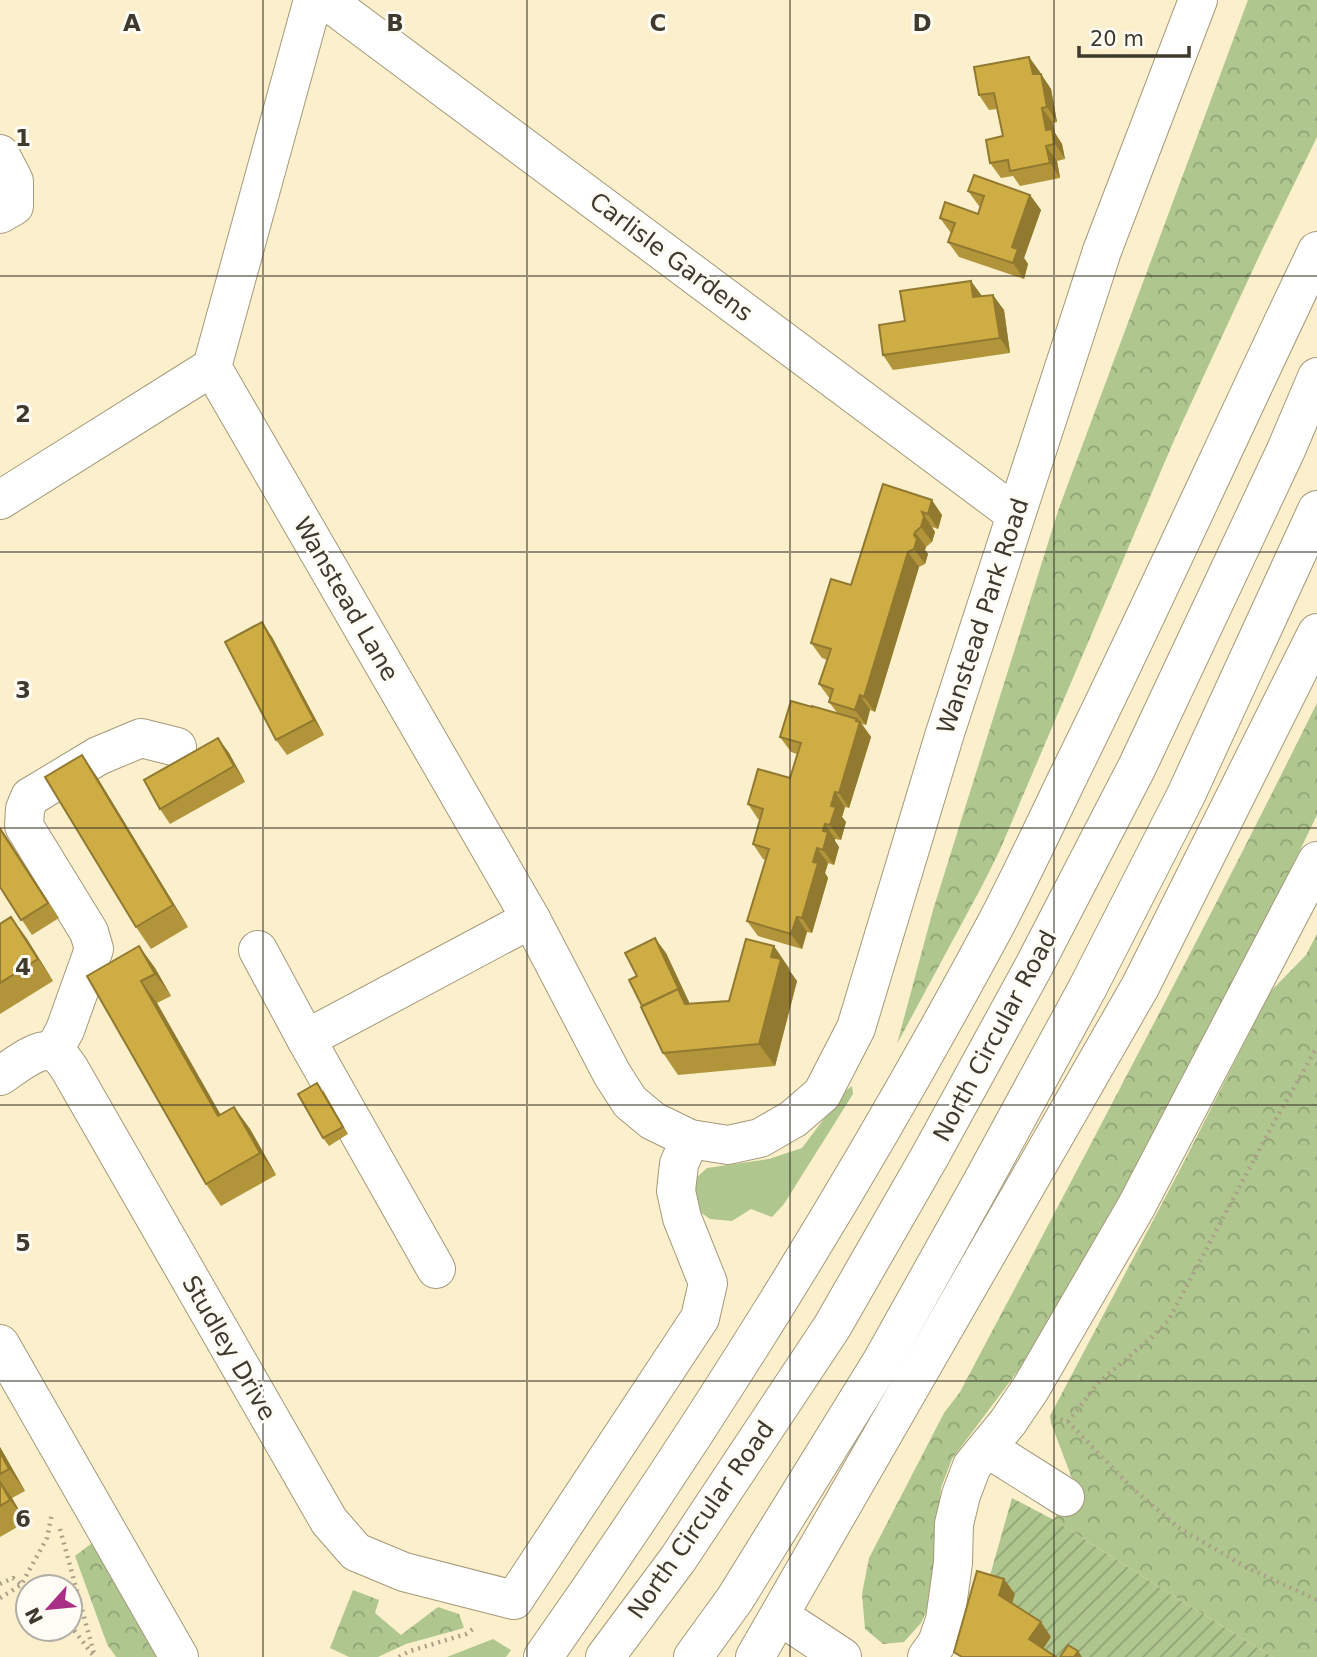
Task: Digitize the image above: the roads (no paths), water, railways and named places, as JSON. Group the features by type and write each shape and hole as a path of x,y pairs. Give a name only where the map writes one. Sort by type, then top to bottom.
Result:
{"main road":[{"path":"0,500 212,367 313,0"},
{"name":"Carlisle Gardens","path":"326,0 1015,514"},
{"name":"Wanstead Park Road","path":"690,1139 728,1145 760,1138 793,1119 822,1094 856,1028 945,733 1102,251 1198,0"},
{"path":"0,153 14,181 14,206 0,214"},
{"path":"543,1657 694,1435 803,1261 899,1098 998,919 1117,678 1317,251"},
{"name":"Wanstead Lane","path":"212,367 531,919 612,1074 630,1102 653,1121 690,1139"},
{"name":"North Circular Road","path":"605,1657 678,1559 832,1328 930,1156 1034,966 1137,767 1280,463 1317,377"},
{"path":"693,1657 735,1599 882,1361 981,1184 1087,989 1186,795 1317,510"},
{"path":"755,1657 1140,987 1317,633"},
{"path":"0,1076 33,1055 44,1051 53,1052 65,1030 94,949 89,932 24,825 25,809 30,797 98,755 141,738 177,747"},
{"path":"928,1657 937,1643 945,1620 953,1563 954,1524 972,1466 1008,1422 1031,1388 1136,1207 1317,861"},
{"path":"306,1039 531,919"},
{"path":"258,950 436,1269"},
{"name":"Studley Drive","path":"53,1052 61,1057 69,1068 329,1521 356,1552 404,1572 514,1600 700,1318 708,1283 682,1218 676,1191 679,1164 690,1139"},
{"path":"0,1344 179,1657"},
{"path":"987,1448 1065,1497"},
{"path":"780,1616 842,1657"}]}
